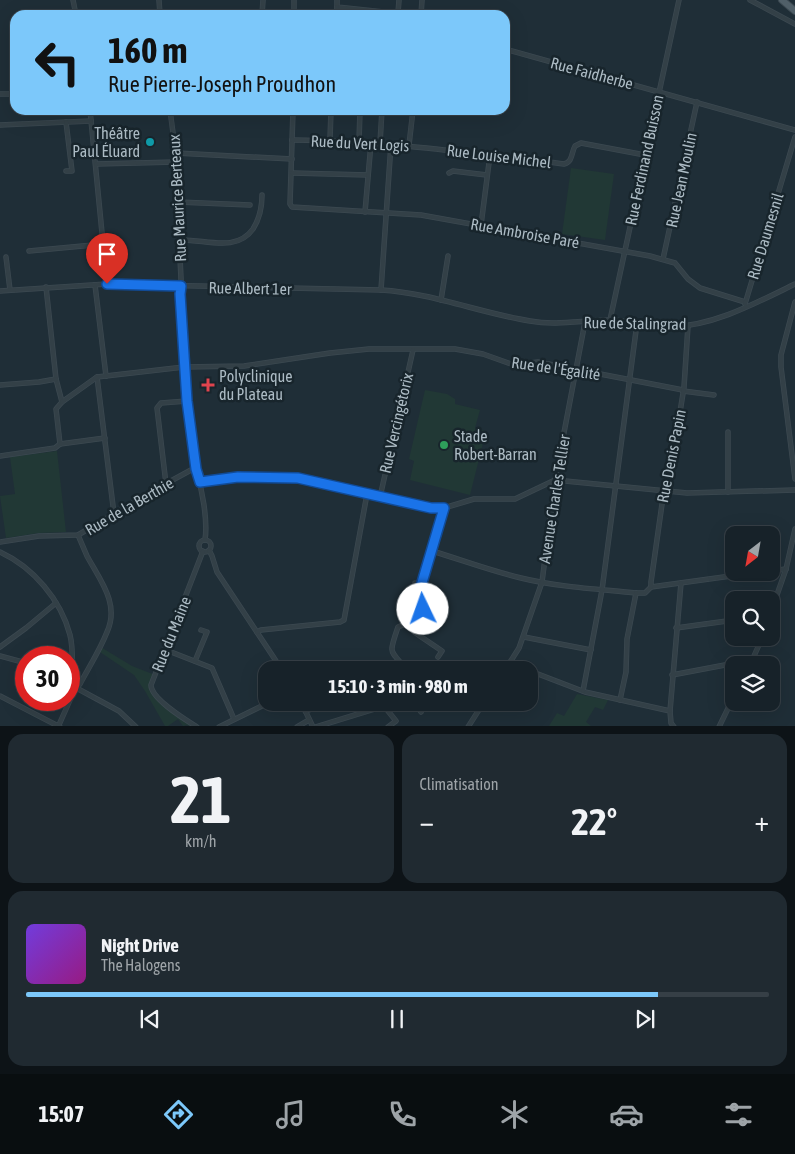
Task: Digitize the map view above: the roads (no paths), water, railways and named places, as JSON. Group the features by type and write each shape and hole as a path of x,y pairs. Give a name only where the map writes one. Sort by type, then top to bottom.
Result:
{"main road":[{"path":"782,0 795,12"},
{"path":"788,0 795,6"}],"street":[{"path":"337,0 337,10"},
{"name":"Rue Ferdinand Buisson","path":"610,320 679,0"},
{"path":"750,0 795,24"},
{"path":"337,7 364,10"},
{"name":"Rue Faidherbe","path":"510,50 795,130"},
{"name":"Rue Jean Moulin","path":"663,259 697,102"},
{"path":"90,115 107,284"},
{"name":"Rue Maurice Berteaux","path":"171,115 176,153 184,367 196,469 200,482 207,530 205,540"},
{"path":"293,115 292,173 368,175"},
{"path":"330,140 331,115"},
{"path":"359,142 360,115"},
{"path":"380,144 382,115"},
{"path":"409,145 412,115"},
{"path":"0,124 91,121"},
{"path":"66,122 72,171 66,171"},
{"name":"Rue Daumesnil","path":"745,304 795,137"},
{"name":"Rue du Vert Logis","path":"292,140 330,140 429,147"},
{"path":"365,212 371,143"},
{"name":"Rue Louise Michel","path":"429,147 564,164 571,160 575,146 584,143 645,155"},
{"path":"381,290 391,144"},
{"path":"176,153 292,158"},
{"path":"481,225 490,154"},
{"path":"96,164 176,162"},
{"path":"448,173 453,171 487,175"},
{"name":"Rue Ambroise Paré","path":"292,173 290,204 292,207 421,215 663,259 675,263 688,279 700,288 745,304"},
{"path":"180,240 239,242 248,236 259,219 262,209 262,196"},
{"path":"178,202 250,205"},
{"path":"29,251 104,244"},
{"path":"441,300 448,256"},
{"path":"6,257 10,290"},
{"name":"Rue Albert 1er","path":"0,291 107,284 381,290"},
{"name":"Rue de Stalingrad","path":"381,290 401,291 539,323 610,320 661,326 688,326 736,312 745,304 753,304 795,284"},
{"path":"96,285 106,376"},
{"path":"46,287 56,379 62,402"},
{"path":"795,302 781,355 795,478"},
{"name":"Avenue Charles Tellier","path":"511,661 524,637 542,582 556,480 585,322"},
{"path":"583,691 602,590 637,324"},
{"name":"Rue Denis Papin","path":"652,587 651,582 664,490 671,469 683,391 688,326"},
{"name":"Rue de l'Égalité","path":"97,377 184,367 244,366 369,349 413,350 455,348 483,354 514,364 538,362 683,391 714,395"},
{"name":"Rue Vercingétorix","path":"380,497 413,350"},
{"path":"60,444 56,409 62,402 97,377 114,514"},
{"path":"0,385 56,379"},
{"path":"166,484 157,408 161,403 187,401"},
{"path":"728,432 728,492"},
{"path":"0,456 55,448 60,444 105,438"},
{"name":"Rue de la Berthie","path":"0,542 39,536 78,535 191,470 196,469"},
{"path":"200,482 238,477 298,478 431,508 444,508 474,499 515,499 556,480 687,493 795,490"},
{"path":"257,632 261,630 340,622 346,618 367,494"},
{"path":"397,661 391,651 398,627 407,624 419,615 425,603 421,586 444,508"},
{"path":"778,591 786,569 795,529"},
{"path":"78,535 105,586 111,617 108,631 80,682"},
{"path":"206,551 211,547 210,543 205,540 199,544 200,549 212,556 217,572 276,661"},
{"name":"Rue du Maine","path":"197,726 185,720 151,690 151,685 206,551"},
{"path":"432,551 521,578 602,590 645,593 652,587 725,577"},
{"path":"0,552 26,568 40,581 56,603 70,636 70,646"},
{"path":"780,570 786,569"},
{"path":"415,583 415,589 423,593"},
{"path":"674,726 671,723 670,710 681,583"},
{"path":"620,700 626,672 627,639 636,593"},
{"path":"0,647 56,603"},
{"path":"676,628 725,621"},
{"path":"407,624 414,632 442,651 438,657"},
{"path":"195,661 207,632 201,630"},
{"path":"524,637 591,650"},
{"path":"166,650 212,668 234,719"},
{"path":"0,656 15,660"},
{"path":"672,675 725,664"},
{"path":"538,674 583,691 670,710"},
{"path":"80,690 119,711 136,726"},
{"path":"0,696 59,726 66,711"},
{"path":"305,711 314,726 384,706 396,721 388,726"},
{"path":"219,726 258,708"},
{"path":"468,726 478,711"},
{"path":"718,726 726,711"},
{"path":"297,726 309,720"}],"place":[{"name":"Théâtre Paul Éluard","path":"150,142"},
{"name":"Polyclinique du Plateau","path":"208,385"},
{"name":"Stade Robert-Barran","path":"444,445"}]}
